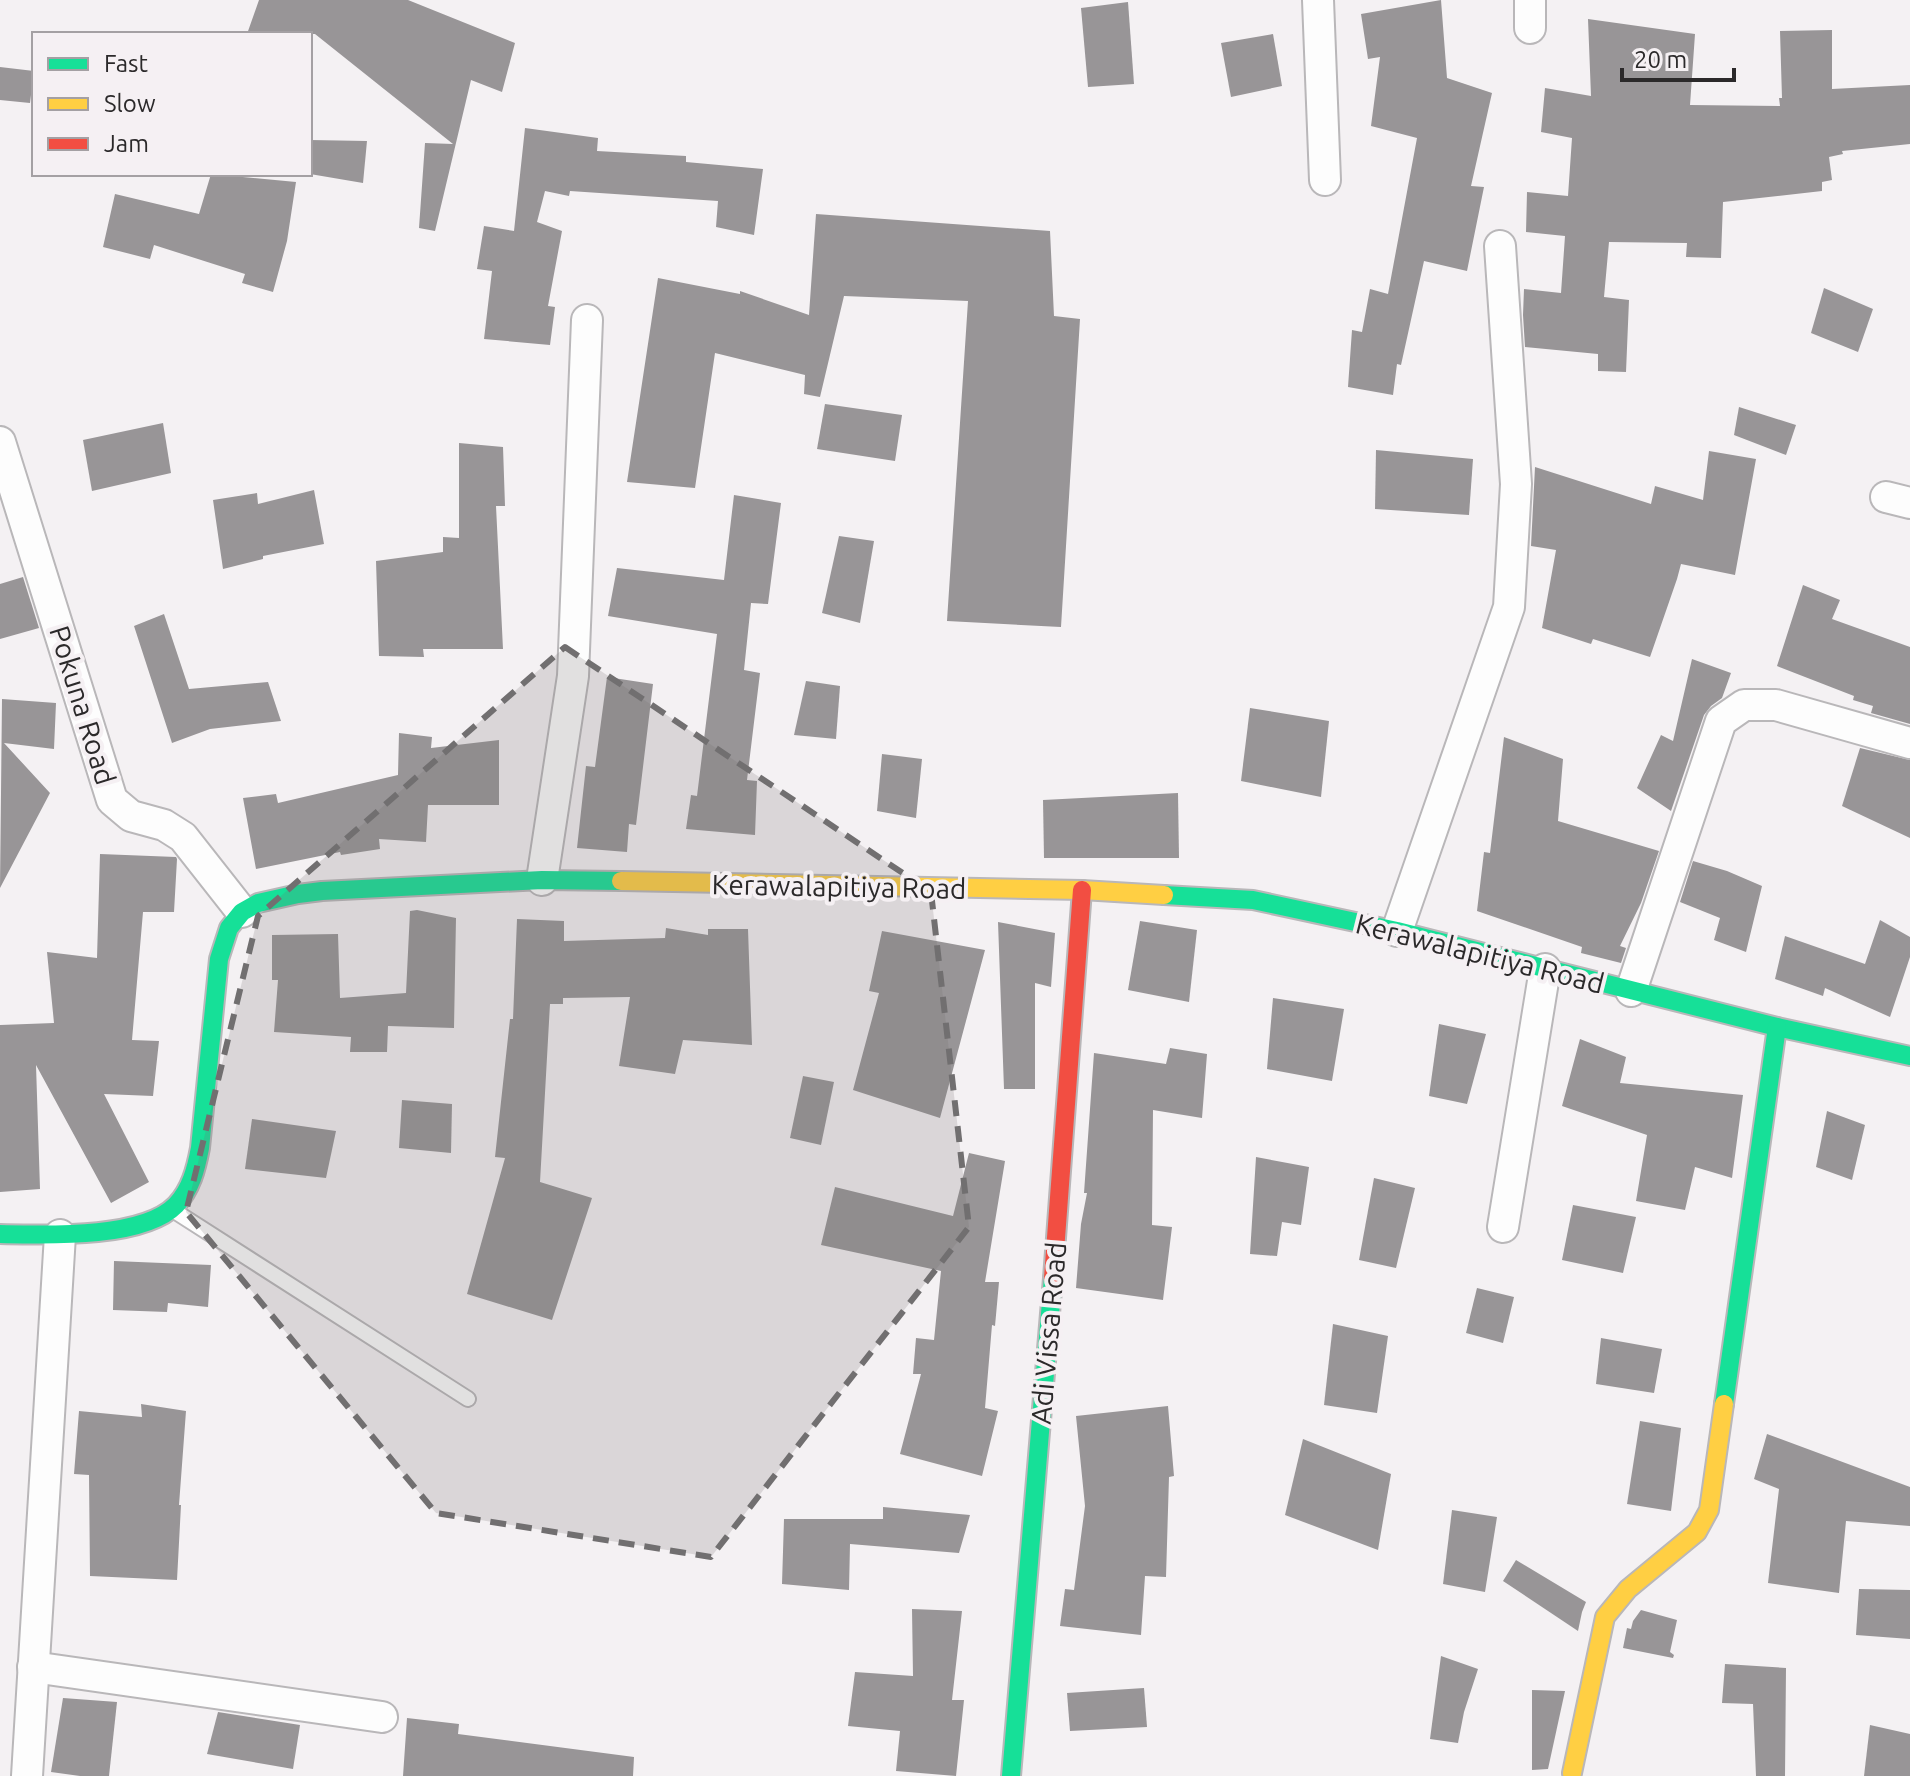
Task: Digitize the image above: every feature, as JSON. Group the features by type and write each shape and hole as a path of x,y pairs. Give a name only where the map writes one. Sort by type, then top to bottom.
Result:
{"street":[{"path":"1318,0 1325,180"},
{"path":"1397,931 1509,607 1516,484 1500,246"},
{"path":"542,880 573,676 587,320"},
{"name":"Pokuna Road","path":"0,442 112,800 131,816 164,825 183,837 242,912"},
{"path":"1631,991 1721,721 1744,705 1776,705 1910,743"},
{"name":"Kerawalapitiya Road","path":"242,912 258,903 322,891 542,880 1082,890 1253,900 1397,931 1777,1027 1910,1056"},
{"name":"Adi Vissa Road","path":"1011,1776 1082,890"},
{"path":"0,1234 60,1235 143,1225 158,1219 182,1198 193,1178 200,1148 219,959 229,928 242,912"},
{"path":"1503,1227 1545,969"},
{"path":"1572,1773 1605,1617 1628,1589 1697,1532 1709,1510 1777,1027"},
{"path":"27,1776 60,1235"},
{"path":"33,1667 382,1717"}],"lane":[{"path":"171,1209 468,1399"}],"highlighted area":[{"path":"565,647 931,892 969,1227 711,1557 436,1513 186,1212 258,916"}],"building":[{"path":"259,0 408,0 515,43 502,92 471,80 435,231 419,228 425,143 453,144 312,32 248,32"},
{"path":"1441,0 1447,78 1492,93 1471,186 1484,187 1467,271 1424,261 1401,365 1397,364 1393,395 1348,387 1352,330 1362,332 1370,289 1388,294 1417,138 1371,126 1380,57 1368,59 1361,14"},
{"path":"1128,2 1134,84 1088,87 1081,8"},
{"path":"1588,19 1695,34 1690,105 1780,106 1780,31 1832,30 1832,89 1910,85 1910,144 1842,151 1843,154 1829,157 1832,180 1822,182 1822,191 1723,202 1721,258 1686,257 1687,243 1609,242 1604,297 1629,300 1626,372 1598,371 1598,354 1525,347 1524,289 1561,293 1565,236 1526,232 1527,192 1568,196 1572,138 1541,132 1545,88 1591,96"},
{"path":"1273,34 1282,86 1231,97 1221,43"},
{"path":"0,67 32,71 30,103 0,100"},
{"path":"525,128 598,138 597,151 686,156 686,162 763,169 754,235 716,227 718,201 570,191 569,196 545,191 537,222 562,231 548,306 555,307 550,345 484,339 492,271 477,269 484,226 514,231"},
{"path":"312,140 367,141 363,183 312,174"},
{"path":"210,176 296,182 287,241 273,292 242,283 245,274 154,245 150,259 103,247 115,194 199,214"},
{"path":"816,214 1050,231 1054,316 1080,319 1061,627 947,621 968,301 844,296 820,397 804,394 805,375 715,353 695,488 627,482 658,278 740,294 740,291 809,315"},
{"path":"1824,288 1873,309 1858,352 1811,333"},
{"path":"825,404 902,415 895,461 817,449"},
{"path":"1739,407 1796,425 1786,455 1734,435"},
{"path":"163,423 171,473 92,491 83,440"},
{"path":"459,443 503,447 505,506 496,506 503,649 423,649 424,657 379,656 376,561 443,552 443,537 459,538"},
{"path":"1376,450 1473,459 1469,515 1375,509"},
{"path":"1709,451 1756,459 1735,575 1681,564 1650,657 1593,639 1591,644 1542,628 1556,550 1531,546 1535,467 1651,504 1655,486 1703,500"},
{"path":"314,490 324,544 263,556 263,559 223,569 213,500 257,493 258,504"},
{"path":"734,495 781,503 768,604 751,603 744,670 760,673 747,780 757,781 755,835 686,829 691,795 697,796 717,634 608,616 617,568 724,580"},
{"path":"839,536 874,541 860,623 822,613"},
{"path":"23,577 39,628 0,639 0,584"},
{"path":"1803,585 1840,600 1832,619 1910,647 1910,724 1871,713 1873,706 1853,700 1854,696 1777,666"},
{"path":"164,614 189,689 268,682 281,721 210,729 172,743 134,626"},
{"path":"1692,659 1731,673 1722,698 1704,715 1671,811 1637,788 1661,735 1673,741"},
{"path":"607,677 653,684 636,825 629,824 627,852 577,848 586,766 595,767"},
{"path":"806,681 840,686 836,739 794,735"},
{"path":"2,699 56,703 54,749 4,743 50,793 0,888"},
{"path":"1250,708 1329,721 1321,797 1241,781"},
{"path":"399,733 432,737 431,748 499,740 499,805 428,805 426,842 379,839 380,849 341,855 340,852 256,869 243,798 276,794 278,803 398,775"},
{"path":"1504,737 1563,759 1558,821 1659,851 1641,903 1620,946 1626,948 1621,963 1581,953 1582,947 1477,911 1484,852 1490,853"},
{"path":"1860,748 1910,760 1910,838 1842,806"},
{"path":"882,754 922,759 916,818 877,811"},
{"path":"1178,793 1179,858 1044,858 1043,800"},
{"path":"100,854 177,859 174,912 143,912 132,1040 159,1041 153,1096 104,1094 149,1182 111,1203 36,1065 40,1189 0,1192 0,1025 54,1023 47,952 97,958"},
{"path":"1693,861 1762,886 1746,952 1714,940 1720,918 1680,902"},
{"path":"410,911 456,918 454,1028 388,1026 387,1052 350,1052 351,1037 274,1032 278,980 272,980 272,935 338,934 340,998 406,993"},
{"path":"517,919 564,921 564,941 665,938 666,928 708,935 708,929 748,929 752,1045 683,1040 675,1074 619,1066 630,997 563,998 563,1004 550,1004 540,1182 592,1198 552,1320 467,1294 505,1158 495,1157 510,1019 513,1019"},
{"path":"1880,920 1910,937 1910,957 1890,1017 1825,988 1823,996 1775,979 1785,936 1865,964"},
{"path":"1140,921 1197,930 1189,1002 1128,990"},
{"path":"998,922 1055,933 1051,987 1035,983 1035,1089 1004,1089"},
{"path":"882,931 985,950 940,1118 853,1090 879,993 869,991"},
{"path":"1273,998 1344,1009 1332,1081 1267,1069"},
{"path":"1439,1024 1486,1034 1467,1104 1429,1096"},
{"path":"1580,1039 1626,1057 1620,1083 1743,1095 1732,1178 1695,1167 1685,1210 1636,1201 1647,1135 1562,1106"},
{"path":"1170,1048 1207,1054 1202,1118 1153,1110 1152,1225 1172,1227 1163,1300 1076,1288 1087,1193 1084,1193 1094,1053 1166,1064"},
{"path":"803,1076 834,1082 821,1145 790,1138"},
{"path":"402,1100 452,1104 451,1153 399,1148"},
{"path":"1827,1111 1865,1125 1852,1180 1816,1167"},
{"path":"252,1119 336,1131 326,1178 245,1169"},
{"path":"969,1153 1005,1161 985,1282 999,1282 985,1408 998,1411 982,1476 900,1454 921,1374 913,1374 916,1338 934,1340 941,1271 821,1245 835,1187 953,1216"},
{"path":"1256,1157 1309,1167 1301,1225 1282,1222 1277,1256 1250,1254"},
{"path":"1374,1178 1415,1188 1396,1268 1359,1260"},
{"path":"1573,1205 1636,1217 1623,1273 1562,1260"},
{"path":"114,1261 211,1265 208,1307 168,1303 167,1312 113,1310"},
{"path":"1477,1288 1514,1297 1503,1343 1466,1333"},
{"path":"1333,1324 1388,1336 1377,1413 1324,1405"},
{"path":"1601,1338 1662,1349 1654,1393 1596,1384"},
{"path":"141,1404 186,1411 177,1580 90,1576 89,1475 74,1474 79,1411 142,1417"},
{"path":"1168,1406 1174,1476 1169,1477 1166,1577 1145,1576 1141,1635 1060,1626 1065,1589 1074,1590 1085,1506 1076,1416"},
{"path":"1640,1421 1681,1428 1671,1511 1627,1504"},
{"path":"1767,1434 1910,1487 1910,1526 1846,1521 1839,1593 1768,1583 1779,1489 1754,1479"},
{"path":"1303,1439 1391,1474 1378,1550 1285,1515"},
{"path":"883,1507 970,1515 959,1553 850,1544 849,1590 782,1584 784,1519 883,1519"},
{"path":"1452,1510 1497,1517 1485,1592 1443,1584"},
{"path":"1516,1560 1586,1602 1578,1631 1503,1581"},
{"path":"1859,1589 1910,1590 1910,1639 1856,1635"},
{"path":"912,1609 962,1611 952,1700 964,1700 956,1776 896,1771 900,1731 848,1726 855,1672 913,1676"},
{"path":"1641,1610 1677,1620 1670,1652 1673,1658 1623,1648 1627,1628 1631,1629"},
{"path":"1441,1656 1478,1669 1458,1743 1430,1739"},
{"path":"1725,1664 1786,1668 1785,1776 1756,1776 1753,1704 1722,1703"},
{"path":"1144,1688 1147,1727 1070,1731 1067,1693"},
{"path":"1532,1690 1565,1691 1548,1769 1532,1770"},
{"path":"63,1698 117,1702 109,1776 51,1772"},
{"path":"218,1712 300,1725 293,1769 207,1754"},
{"path":"407,1718 459,1724 458,1734 634,1757 633,1776 403,1776"},
{"path":"1870,1725 1910,1734 1910,1776 1864,1776"}],"traffic: fast":[{"path":"0,1234 93,1233 118,1229 161,1216 181,1199 192,1178 200,1148 219,959 229,928 242,912 258,903 322,891 542,880 621,881"},
{"path":"1164,895 1253,900 1397,931 1777,1027 1910,1056"},
{"path":"1724,1404 1777,1027"},
{"path":"1011,1776 1053,1278"}],"traffic: slow":[{"path":"621,881 1082,890 1164,895"},
{"path":"1572,1773 1605,1617 1628,1589 1697,1532 1709,1510 1724,1404"}],"traffic: jam":[{"path":"1053,1278 1082,890"}]}
